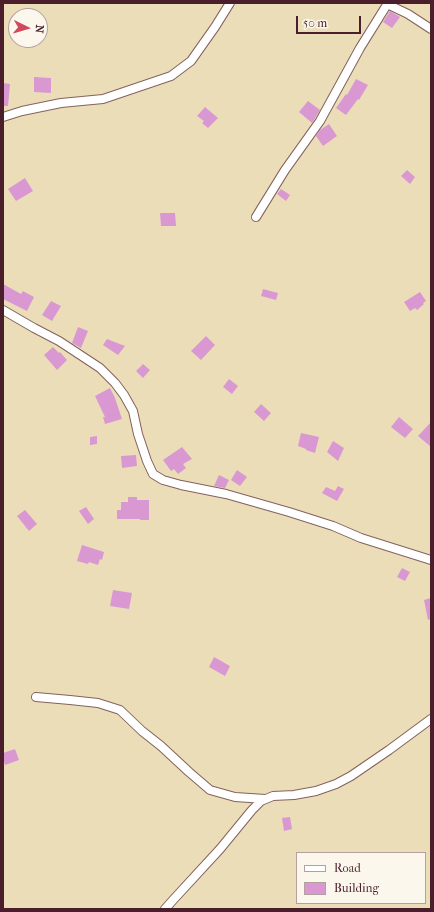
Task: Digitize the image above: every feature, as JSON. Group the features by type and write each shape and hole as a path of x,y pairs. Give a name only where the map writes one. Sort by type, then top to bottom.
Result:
{"street":[{"path":"3,117 22,111 60,103 103,99 171,76 191,61 230,3"},
{"path":"256,217 285,170 320,121 360,48 387,4 408,14 431,29"},
{"path":"3,310 59,341 100,368 115,383 133,411 138,434 153,474 163,480 226,494 289,512 333,526 361,538 431,560"},
{"path":"36,697 98,703 120,710 210,790 235,797 266,799"},
{"path":"166,909 261,801 273,796 294,795 316,791 336,784 357,772 431,719"}],"building":[{"path":"390,11 400,17 392,28 383,22"},
{"path":"34,77 51,78 51,93 34,92"},
{"path":"356,79 368,85 359,100 358,99 346,115 336,108 346,94 347,95"},
{"path":"3,83 10,84 8,106 3,106"},
{"path":"308,101 320,110 312,123 299,112"},
{"path":"205,107 218,118 208,128 202,123 204,121 197,116"},
{"path":"329,124 337,136 323,146 316,136 320,130"},
{"path":"407,170 415,177 410,184 401,176"},
{"path":"25,178 33,191 16,201 8,189"},
{"path":"281,189 290,195 286,201 277,194"},
{"path":"160,213 175,213 176,226 161,226"},
{"path":"3,284 21,294 23,291 34,297 27,311 3,299"},
{"path":"263,289 278,293 276,300 261,296"},
{"path":"420,292 426,301 417,310 415,308 410,311 404,302"},
{"path":"51,301 61,306 52,321 42,315"},
{"path":"78,327 88,331 81,348 72,343"},
{"path":"206,336 215,345 201,360 191,351"},
{"path":"107,339 125,346 118,355 103,345"},
{"path":"53,347 67,360 57,370 44,355"},
{"path":"143,364 150,370 143,378 136,371"},
{"path":"229,379 238,386 232,394 223,387"},
{"path":"110,388 122,419 105,424 103,417 105,417 95,396"},
{"path":"261,404 271,413 264,421 254,412"},
{"path":"399,417 413,429 405,438 391,427"},
{"path":"431,422 431,447 418,436"},
{"path":"301,433 319,437 315,453 298,446"},
{"path":"97,436 97,444 90,445 90,437"},
{"path":"333,441 344,448 338,461 327,452"},
{"path":"182,447 192,459 183,464 186,468 178,474 174,469 171,471 163,460"},
{"path":"136,455 137,466 122,468 121,456"},
{"path":"237,470 247,477 240,486 231,480"},
{"path":"219,475 229,480 225,488 214,486"},
{"path":"338,486 344,489 337,501 322,493 326,487 335,491"},
{"path":"128,497 137,497 137,500 149,500 149,520 117,519 117,510 121,510 121,502 128,502"},
{"path":"86,507 94,519 88,524 79,511"},
{"path":"25,510 37,524 29,531 17,516"},
{"path":"82,545 104,552 102,560 100,559 98,565 89,562 88,564 77,561"},
{"path":"402,568 410,572 405,581 397,577"},
{"path":"113,590 132,593 129,609 110,606"},
{"path":"431,598 431,619 428,620 424,600"},
{"path":"214,657 230,666 225,676 209,667"},
{"path":"15,749 19,760 5,765 3,753"},
{"path":"290,817 292,829 284,831 282,818"}]}
